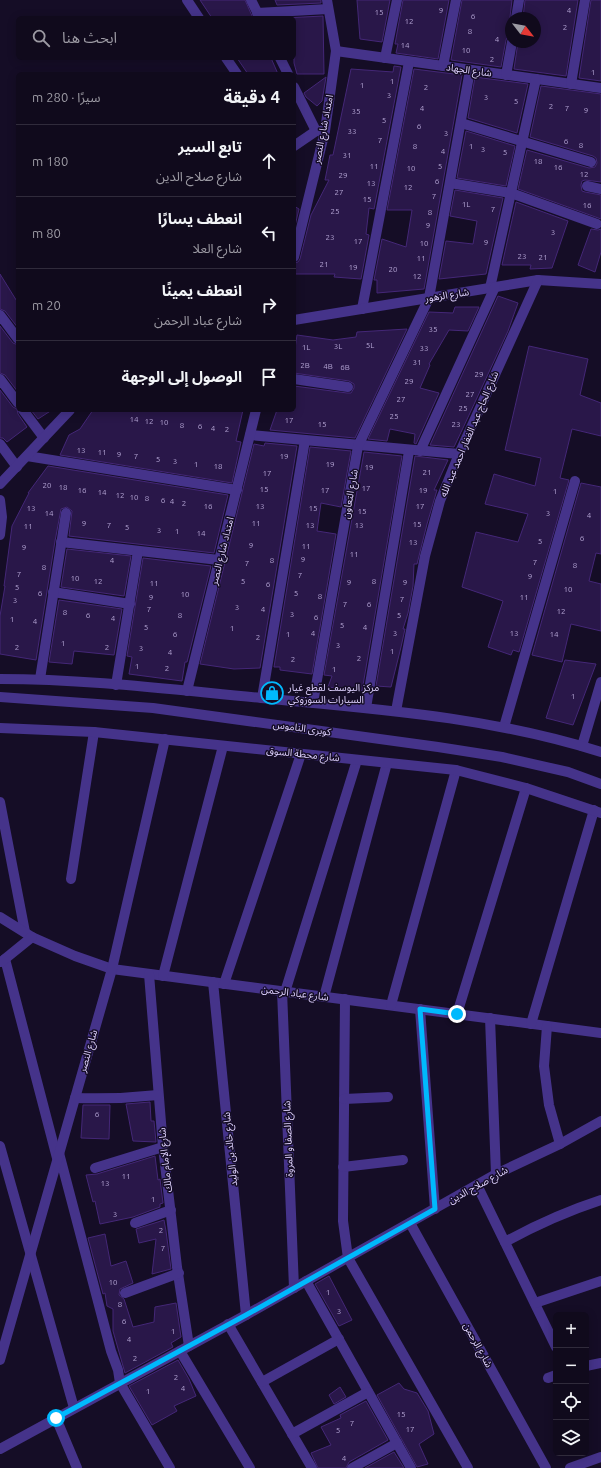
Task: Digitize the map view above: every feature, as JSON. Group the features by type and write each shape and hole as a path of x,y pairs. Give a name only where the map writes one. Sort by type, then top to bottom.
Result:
{"street":[{"path":"187,0 198,16"},
{"path":"251,0 258,16 328,4"},
{"path":"385,58 397,0"},
{"path":"443,66 456,0"},
{"path":"517,12 519,0"},
{"path":"571,84 585,0"},
{"name":"امتداد شارع النصر","path":"296,247 336,51 328,4"},
{"path":"506,75 511,48"},
{"name":"شارع الجهاد","path":"336,51 601,88"},
{"path":"227,60 236,72"},
{"path":"281,60 287,72"},
{"path":"362,309 409,62"},
{"name":"شارع التعاون","path":"313,703 358,446 429,298 470,70"},
{"path":"420,451 492,288 510,193 536,79"},
{"path":"296,90 320,131 296,145"},
{"path":"461,123 591,162"},
{"path":"450,183 510,193 597,224"},
{"path":"587,186 601,189"},
{"name":"شارع الزهور","path":"296,320 538,280 601,284"},
{"name":"شارع الحاج عبد الغفار احمد عبد الله","path":"396,711 425,556 440,501 459,454 538,280"},
{"path":"0,315 16,336"},
{"path":"0,379 16,400"},
{"path":"296,379 348,387"},
{"path":"24,412 44,438"},
{"path":"0,484 68,412"},
{"name":"امتداد شارع النصر","path":"187,691 256,412"},
{"path":"250,435 409,451 459,454"},
{"path":"262,698 305,440"},
{"path":"0,444 16,467"},
{"path":"366,708 409,451"},
{"path":"26,456 237,490"},
{"path":"504,727 575,481"},
{"path":"0,500 2,517 0,535"},
{"path":"40,679 66,513"},
{"path":"61,542 219,560"},
{"path":"116,685 138,551"},
{"path":"53,592 130,604"},
{"path":"0,679 40,679 116,685 396,711 504,727 601,752"},
{"path":"582,746 601,682"},
{"name":"كوبرى الناموس","path":"0,697 153,708 502,757 568,772 601,784"},
{"name":"شارع محطة السوق","path":"0,728 94,732 456,770 526,788 597,811"},
{"path":"71,879 94,732"},
{"name":"شارع النصر","path":"0,1360 112,969 165,740"},
{"path":"163,976 223,746"},
{"path":"224,984 301,754"},
{"name":"شارع الصفا و المروة","path":"294,1288 284,992 357,760"},
{"path":"324,997 387,763"},
{"path":"391,1005 456,770"},
{"path":"457,1014 526,788"},
{"path":"0,802 28,935 3,961 58,1155 111,1351 118,1370 120,1383 170,1468"},
{"path":"531,1024 597,811"},
{"name":"شارع عباد الرحمن","path":"0,917 28,935 75,956 112,969 601,1033"},
{"name":"شارع الإمام مالك","path":"149,974 158,1095 179,1273 184,1348"},
{"name":"شارع خالد بن الوليد","path":"213,982 246,1315"},
{"path":"345,999 343,1221 348,1258 468,1468"},
{"path":"420,1009 435,1209"},
{"path":"490,1018 496,1174"},
{"path":"547,1026 544,1066 549,1105 560,1144"},
{"path":"75,1098 116,1099 158,1095"},
{"path":"344,1099 388,1097"},
{"name":"شارع صلاح الدين","path":"0,1449 246,1315 496,1174 560,1144 601,1121"},
{"path":"0,1146 74,1408"},
{"path":"95,1168 163,1147"},
{"path":"344,1167 403,1160"},
{"path":"477,1185 553,1341"},
{"path":"505,1242 535,1225 567,1211 601,1200"},
{"path":"135,1223 171,1210"},
{"name":"شارع الرحمن","path":"410,1223 546,1468"},
{"path":"125,1293 179,1273"},
{"path":"306,1281 411,1468"},
{"path":"534,1303 601,1281"},
{"path":"228,1324 312,1468"},
{"path":"262,1382 339,1340"},
{"path":"184,1348 250,1468"},
{"path":"589,1365 601,1363"},
{"path":"292,1434 368,1392"},
{"path":"56,1418 77,1468"},
{"path":"352,1468 397,1443"},
{"path":"570,1468 601,1457"}],"building":[{"path":"200,0 245,0 252,16 211,16"},
{"path":"275,0 321,0 321,3 277,5"},
{"path":"357,0 390,0 382,42 360,39"},
{"path":"403,0 449,0 438,59 396,53 398,44 395,44"},
{"path":"462,0 512,0 511,12 505,12 505,45 501,67 451,60"},
{"path":"525,0 578,0 566,76 514,69 517,48 541,48 541,12 524,12"},
{"path":"591,0 601,0 601,81 579,78"},
{"path":"323,16 324,74 297,74 294,63 294,60 296,60 296,17"},
{"path":"238,60 272,60 277,72 247,72"},
{"path":"394,66 401,67 374,209 369,208 366,234 369,235 361,279 334,277 335,274 296,274 296,262 300,259 311,215 329,180 325,180 330,155 333,155 351,69 393,72"},
{"path":"414,69 462,75 424,289 377,293 377,280 374,280 382,239 406,247 412,210 387,210"},
{"path":"326,77 322,101 317,106 306,97 304,93"},
{"path":"475,77 528,84 517,133 468,118"},
{"path":"541,86 601,94 601,182 585,180 582,181 581,185 582,191 601,195 601,219 518,189 527,150 589,168 595,167 597,163 596,158 593,156 530,137"},
{"path":"466,131 515,146 506,186 457,178"},
{"path":"455,190 503,198 486,274 439,279 446,241 473,244 477,221 450,216"},
{"path":"516,202 568,221 552,268 530,269 531,265 502,265"},
{"path":"296,207 299,209 296,222"},
{"path":"591,229 601,229 601,252 595,272 578,265"},
{"path":"0,274 16,300 16,325 5,311 0,309"},
{"path":"498,296 518,303 508,331 454,447 430,445"},
{"path":"455,307 479,307 468,331 449,330 429,364 430,365 420,388 439,393 416,444 414,443 415,434 390,429 387,441 368,439 429,312 453,313"},
{"path":"0,326 13,343 16,344 16,389 5,375 0,373"},
{"path":"407,329 355,438 270,430 276,412 296,412 296,386 347,393 351,393 354,388 354,384 349,381 296,373 297,335 333,340 356,337 357,332"},
{"path":"529,346 588,359 580,395 601,403 601,436 572,429 560,478 569,480 519,652 513,650 511,655 488,647 503,601 462,587 476,532 518,542 528,514 485,504 494,474 535,486 541,458 505,450"},
{"path":"0,390 13,407 16,408 16,412 18,412 27,427 7,442 3,438 0,438"},
{"path":"33,412 49,412 38,419"},
{"path":"92,412 243,412 236,441 241,442 232,483 60,455 69,435 80,429"},
{"path":"265,443 297,446 260,668 234,669 200,664 254,444 264,446"},
{"path":"310,447 351,451 341,507 321,503 317,531 336,534 312,674 280,670 280,667 274,667"},
{"path":"364,452 402,456 362,691 328,687 332,676 324,675"},
{"path":"415,456 448,460 434,490 437,490 417,564 414,564 413,586 408,613 403,629 405,629 391,687 376,686"},
{"path":"48,466 228,495 214,553 69,536 72,511 67,507 61,509 36,660 0,654 0,616 12,526 28,493"},
{"path":"581,483 601,487 601,554 596,553 589,581 601,584 601,631 571,624 562,662 532,655"},
{"path":"67,549 131,556 124,596 61,587"},
{"path":"143,558 211,566 187,662 185,662 182,681 129,674 132,657 127,656"},
{"path":"59,600 122,609 114,655 74,651 72,664 49,662"},
{"path":"565,660 596,664 573,725 546,718"},
{"path":"150,1102 151,1121 154,1121 156,1142 133,1141 126,1104"},
{"path":"83,1105 110,1105 109,1139 81,1138"},
{"path":"155,1156 163,1203 160,1204 160,1207 133,1217 100,1224 95,1201 93,1202 86,1175 97,1174"},
{"path":"164,1220 171,1269 152,1274 156,1239 139,1243 136,1229"},
{"path":"105,1234 111,1266 126,1261 133,1283 120,1289 119,1295 124,1299 133,1327 154,1322 155,1307 176,1303 181,1337 171,1343 173,1347 125,1373 113,1331 113,1309 107,1306 105,1293 103,1294 88,1238"},
{"path":"329,1276 352,1320 339,1326 315,1284"},
{"path":"178,1360 189,1379 196,1396 174,1406 177,1411 152,1425 129,1386"},
{"path":"399,1383 404,1389 417,1393 428,1411 434,1434 419,1444 428,1464 417,1467 377,1395"},
{"path":"340,1387 346,1397 334,1404 329,1395"},
{"path":"366,1401 388,1440 349,1462 346,1468 318,1468 311,1453 331,1445 321,1427 341,1418 340,1415"},
{"path":"394,1452 404,1468 365,1468"}],"place":[{"name":"مركز اليوسف لقطع غيار السيارات السوزوكي","path":"272,693"}],"route":[{"path":"56,1418 246,1315 435,1209 420,1009 457,1014"}]}
